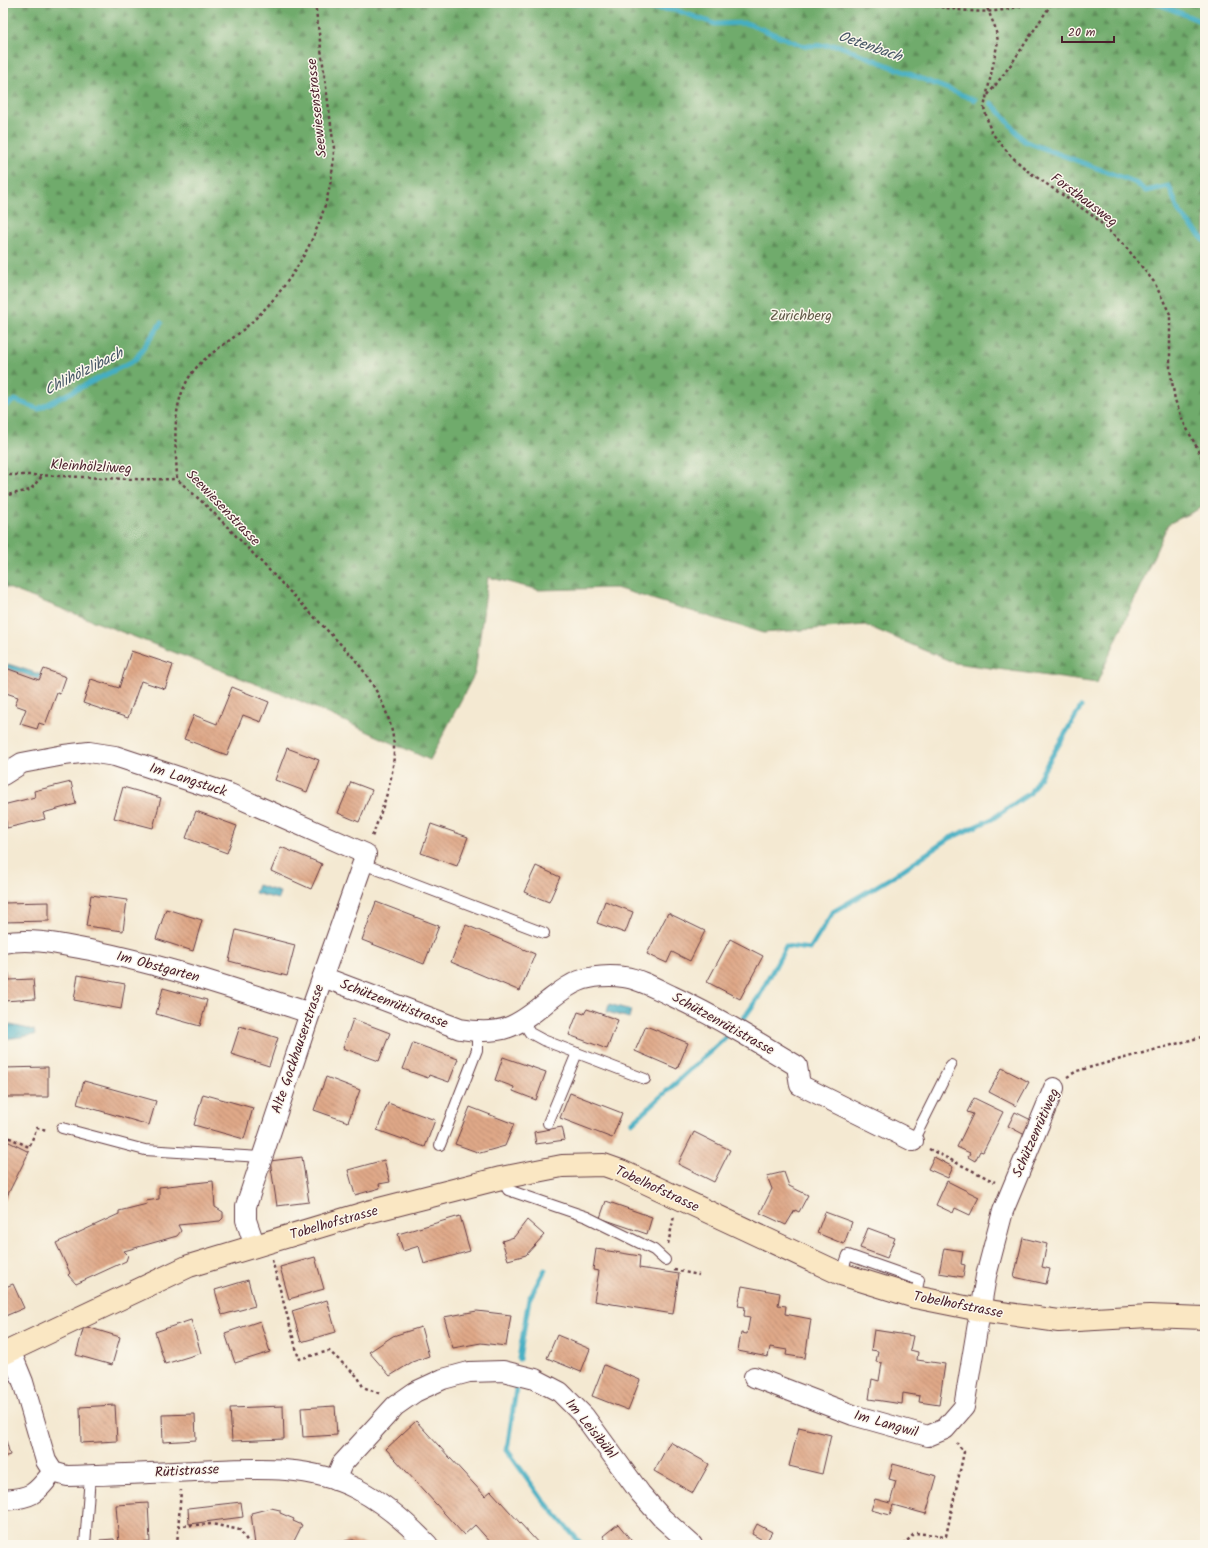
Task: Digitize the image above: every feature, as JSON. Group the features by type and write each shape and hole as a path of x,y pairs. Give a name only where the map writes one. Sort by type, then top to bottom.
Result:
{"main road":[{"name":"Tobelhofstrasse","path":"6,1352 189,1266 368,1212 501,1178 562,1166 604,1165 621,1170 841,1274 915,1297 980,1310 1059,1321 1149,1316 1205,1318"}],"street":[{"name":"Im Langstuck","path":"3,775 22,763 64,755 89,752 115,756 230,794 364,859"},
{"name":"Alte Gockhauserstrasse","path":"261,1244 246,1220 246,1206 310,1013 364,859"},
{"name":"Im Obstgarten","path":"3,943 16,940 56,943 122,956 184,972 310,1013"},
{"name":"Schützenrütistrasse","path":"323,977 460,1029 477,1032 504,1030 523,1022 557,994 578,981 602,976 625,977 651,986 710,1014 797,1066 800,1085 913,1141"},
{"name":"Schützenrütiweg","path":"980,1310 990,1260 1003,1211 1054,1088"},
{"name":"Im Langwil","path":"754,1376 853,1415 928,1436 945,1429 964,1407 980,1310"},
{"path":"3,1500 21,1499 36,1493 54,1472 46,1461 24,1382 6,1352"},
{"name":"Im Leisibühl","path":"335,1480 342,1464 395,1406 415,1392 443,1379 469,1372 503,1371 535,1379 560,1392 584,1416 640,1493 662,1518 692,1545"},
{"name":"Rütistrasse","path":"54,1472 66,1476 183,1471 284,1469 307,1472 335,1480 357,1489 380,1502 406,1523 428,1545"}],"lane":[{"path":"364,859 544,933"},
{"path":"523,1022 530,1033 644,1079"},
{"path":"440,1145 477,1050 477,1032"},
{"path":"548,1123 577,1053"},
{"path":"913,1141 951,1065"},
{"path":"58,1130 145,1150 262,1157"},
{"path":"501,1178 508,1190 587,1217 654,1250 665,1260"},
{"path":"85,1545 90,1476"}],"path":[{"name":"Seewiesenstrasse","path":"315,3 334,148 333,168 326,199 313,237 283,290 258,316 198,365 186,383 180,399 176,418 177,479 211,510 347,651 370,680 389,723 394,749 391,774 380,816"},
{"path":"917,3 989,13 1017,8 1030,3"},
{"name":"Forsthausweg","path":"985,3 995,27 998,41 984,108 991,132 1000,145 1029,172 1096,218 1138,262 1162,295 1170,314 1170,369 1175,400 1184,423 1205,463"},
{"path":"986,97 1012,63 1052,3"},
{"name":"Kleinhölzliweg","path":"3,475 44,474 145,480 177,479"},
{"path":"3,496 30,490 44,474"},
{"name":"Schützenrütiweg","path":"1054,1088 1060,1081 1077,1071 1205,1036"},
{"path":"3,1138 10,1138 29,1147 37,1128 58,1130"},
{"path":"913,1141 1011,1190"},
{"path":"668,1245 672,1224"},
{"path":"261,1244 299,1359 329,1351 358,1377 363,1387 377,1391 395,1406"},
{"path":"671,1269 699,1275"},
{"path":"903,1545 915,1533 946,1536 964,1452"},
{"path":"177,1545 183,1471"},
{"path":"178,1526 212,1524 240,1530 250,1545"}],"green space":[{"name":"Zürichberg","path":"3,3 1205,3 1205,506 1168,524 1097,683 955,663 865,625 763,633 616,588 539,590 488,577 475,673 430,760 300,701 3,586"}],"water":[{"path":"8,664 42,675 39,680 6,668"},
{"path":"258,885 280,892 278,899 255,893"},
{"path":"609,1004 631,1010 629,1018 607,1012"},
{"path":"6,1024 34,1030 35,1035 6,1039"}],"building":[{"path":"131,651 173,665 165,689 141,681 128,718 83,703 91,679 119,688"},
{"path":"6,668 39,680 44,669 66,677 60,694 57,693 45,725 39,723 37,729 20,724 26,709 15,705 18,697 3,692 3,677"},
{"path":"232,687 269,702 261,722 243,715 227,755 184,739 194,715 217,724"},
{"path":"287,748 319,760 307,792 275,780"},
{"path":"71,782 76,804 43,813 45,819 7,828 3,805 35,797 34,791"},
{"path":"351,782 372,790 359,822 338,813"},
{"path":"123,787 161,798 153,828 114,818"},
{"path":"196,811 237,826 227,853 186,838"},
{"path":"431,824 468,837 457,866 421,853"},
{"path":"281,847 322,864 311,889 271,871"},
{"path":"536,866 560,877 549,902 524,892"},
{"path":"91,895 127,900 123,931 86,926"},
{"path":"605,901 633,912 625,933 597,923"},
{"path":"49,902 49,921 3,922 3,903"},
{"path":"376,902 439,926 424,964 362,940"},
{"path":"166,909 202,920 193,951 156,939"},
{"path":"668,913 705,931 690,961 672,952 667,963 647,954"},
{"path":"466,925 535,954 520,991 451,962"},
{"path":"236,930 295,945 287,976 229,961"},
{"path":"730,939 763,956 740,999 707,982"},
{"path":"9,973 9,980 33,979 35,999 3,1001 3,974"},
{"path":"78,975 125,984 121,1009 74,1000"},
{"path":"163,988 207,1000 200,1026 156,1014"},
{"path":"587,1009 618,1020 607,1049 569,1035 578,1012 584,1014"},
{"path":"353,1019 390,1033 379,1061 343,1048"},
{"path":"240,1026 278,1038 269,1066 231,1054"},
{"path":"646,1026 688,1043 677,1069 635,1051"},
{"path":"413,1043 458,1059 449,1082 429,1075 428,1078 403,1069"},
{"path":"503,1057 546,1072 536,1100 513,1091 514,1087 495,1080"},
{"path":"48,1067 48,1097 4,1097 3,1068"},
{"path":"1002,1068 1029,1082 1016,1106 989,1092"},
{"path":"326,1077 360,1090 348,1122 314,1110"},
{"path":"84,1081 156,1101 149,1125 77,1104"},
{"path":"570,1093 622,1113 612,1138 560,1118"},
{"path":"203,1094 253,1108 244,1139 194,1125"},
{"path":"974,1098 1003,1112 983,1152 980,1151 975,1161 968,1157 970,1153 957,1147 973,1114 967,1112"},
{"path":"388,1103 435,1120 425,1147 377,1130"},
{"path":"470,1107 514,1124 505,1146 480,1153 455,1144"},
{"path":"1015,1112 1031,1120 1023,1134 1008,1126"},
{"path":"562,1127 565,1140 536,1144 534,1132"},
{"path":"694,1132 730,1150 714,1182 678,1164"},
{"path":"3,1139 29,1152 5,1200 3,1199"},
{"path":"302,1157 309,1202 277,1206 270,1161"},
{"path":"934,1157 953,1167 948,1178 928,1169"},
{"path":"384,1160 390,1182 379,1184 380,1188 355,1195 348,1170"},
{"path":"784,1172 789,1186 808,1195 799,1212 795,1210 786,1225 760,1213 772,1189 767,1176"},
{"path":"213,1181 215,1207 223,1212 223,1218 220,1221 178,1225 181,1231 177,1236 124,1251 128,1255 126,1261 76,1284 68,1275 70,1273 56,1243 119,1214 119,1211 147,1204 146,1201 159,1199 159,1187"},
{"path":"947,1181 979,1197 970,1215 955,1208 953,1213 936,1205"},
{"path":"606,1201 652,1217 647,1234 600,1218"},
{"path":"825,1212 852,1222 844,1244 817,1233"},
{"path":"460,1216 470,1251 424,1264 419,1246 403,1251 398,1234"},
{"path":"527,1220 544,1235 526,1255 508,1260 502,1241 514,1237"},
{"path":"868,1228 895,1238 887,1258 860,1248"},
{"path":"1023,1238 1047,1244 1042,1267 1050,1269 1046,1284 1014,1277"},
{"path":"944,1248 963,1251 961,1264 965,1265 963,1277 939,1273"},
{"path":"596,1249 640,1256 639,1268 679,1274 673,1314 594,1301 599,1271 593,1270"},
{"path":"315,1257 324,1289 289,1299 280,1267"},
{"path":"248,1280 255,1306 222,1315 215,1290"},
{"path":"13,1284 24,1308 3,1317 3,1288"},
{"path":"742,1286 780,1293 778,1305 786,1306 785,1314 811,1319 805,1358 786,1355 787,1350 770,1347 768,1357 738,1351 741,1333 747,1334 750,1317 744,1316 745,1307 738,1306"},
{"path":"327,1300 336,1332 301,1342 292,1311"},
{"path":"477,1311 511,1315 506,1346 481,1343 453,1348 444,1317"},
{"path":"191,1320 201,1353 165,1364 155,1332"},
{"path":"260,1321 270,1352 235,1363 225,1333"},
{"path":"84,1326 120,1337 112,1365 76,1355"},
{"path":"421,1327 429,1356 412,1362 390,1376 369,1352 393,1336"},
{"path":"874,1330 913,1336 910,1350 918,1352 917,1360 945,1364 939,1405 919,1402 920,1396 903,1393 902,1404 869,1399 872,1379 879,1381 882,1363 876,1362 878,1351 871,1350"},
{"path":"557,1335 590,1349 581,1372 547,1358"},
{"path":"604,1365 640,1380 628,1410 592,1396"},
{"path":"115,1405 117,1441 81,1443 80,1407"},
{"path":"283,1406 284,1439 232,1441 230,1408"},
{"path":"335,1406 337,1435 303,1437 301,1408"},
{"path":"195,1414 196,1440 163,1442 162,1415"},
{"path":"416,1421 485,1496 491,1491 540,1545 493,1545 475,1525 464,1535 386,1449"},
{"path":"799,1427 831,1435 822,1474 789,1466"},
{"path":"3,1429 10,1455 3,1457"},
{"path":"670,1442 709,1464 693,1493 654,1471"},
{"path":"893,1464 937,1476 926,1514 893,1505 890,1515 871,1510 875,1499 890,1503 896,1481 889,1479"},
{"path":"241,1502 243,1517 189,1524 188,1508"},
{"path":"148,1503 150,1542 119,1544 116,1505"},
{"path":"271,1508 280,1510 280,1513 294,1519 293,1521 302,1525 292,1545 275,1545 268,1543 268,1545 255,1545 251,1513"},
{"path":"618,1524 635,1545 609,1545 603,1536"},
{"path":"757,1524 772,1532 766,1542 752,1534"},
{"path":"114,1539 115,1545 100,1545 100,1540"},
{"path":"353,1540 368,1545 336,1545 345,1543 345,1541"}],"waterway":[{"name":"Oetenbach","path":"566,3 676,10 715,24 746,23 804,46 837,45 975,100"},
{"path":"1156,3 1205,23"},
{"name":"Oetenbach","path":"991,103 1024,141 1134,182 1146,191 1169,186 1179,212 1205,241"},
{"name":"Chlihölzlibach","path":"3,407 15,400 38,409 135,360 161,323"},
{"path":"744,1018 758,998 786,946 810,949 833,912 889,879 950,838 992,819 1030,793 1081,707"},
{"path":"632,1123 725,1038"},
{"path":"519,1359 529,1299 545,1270"},
{"path":"516,1389 507,1450 542,1499 582,1545"}]}
